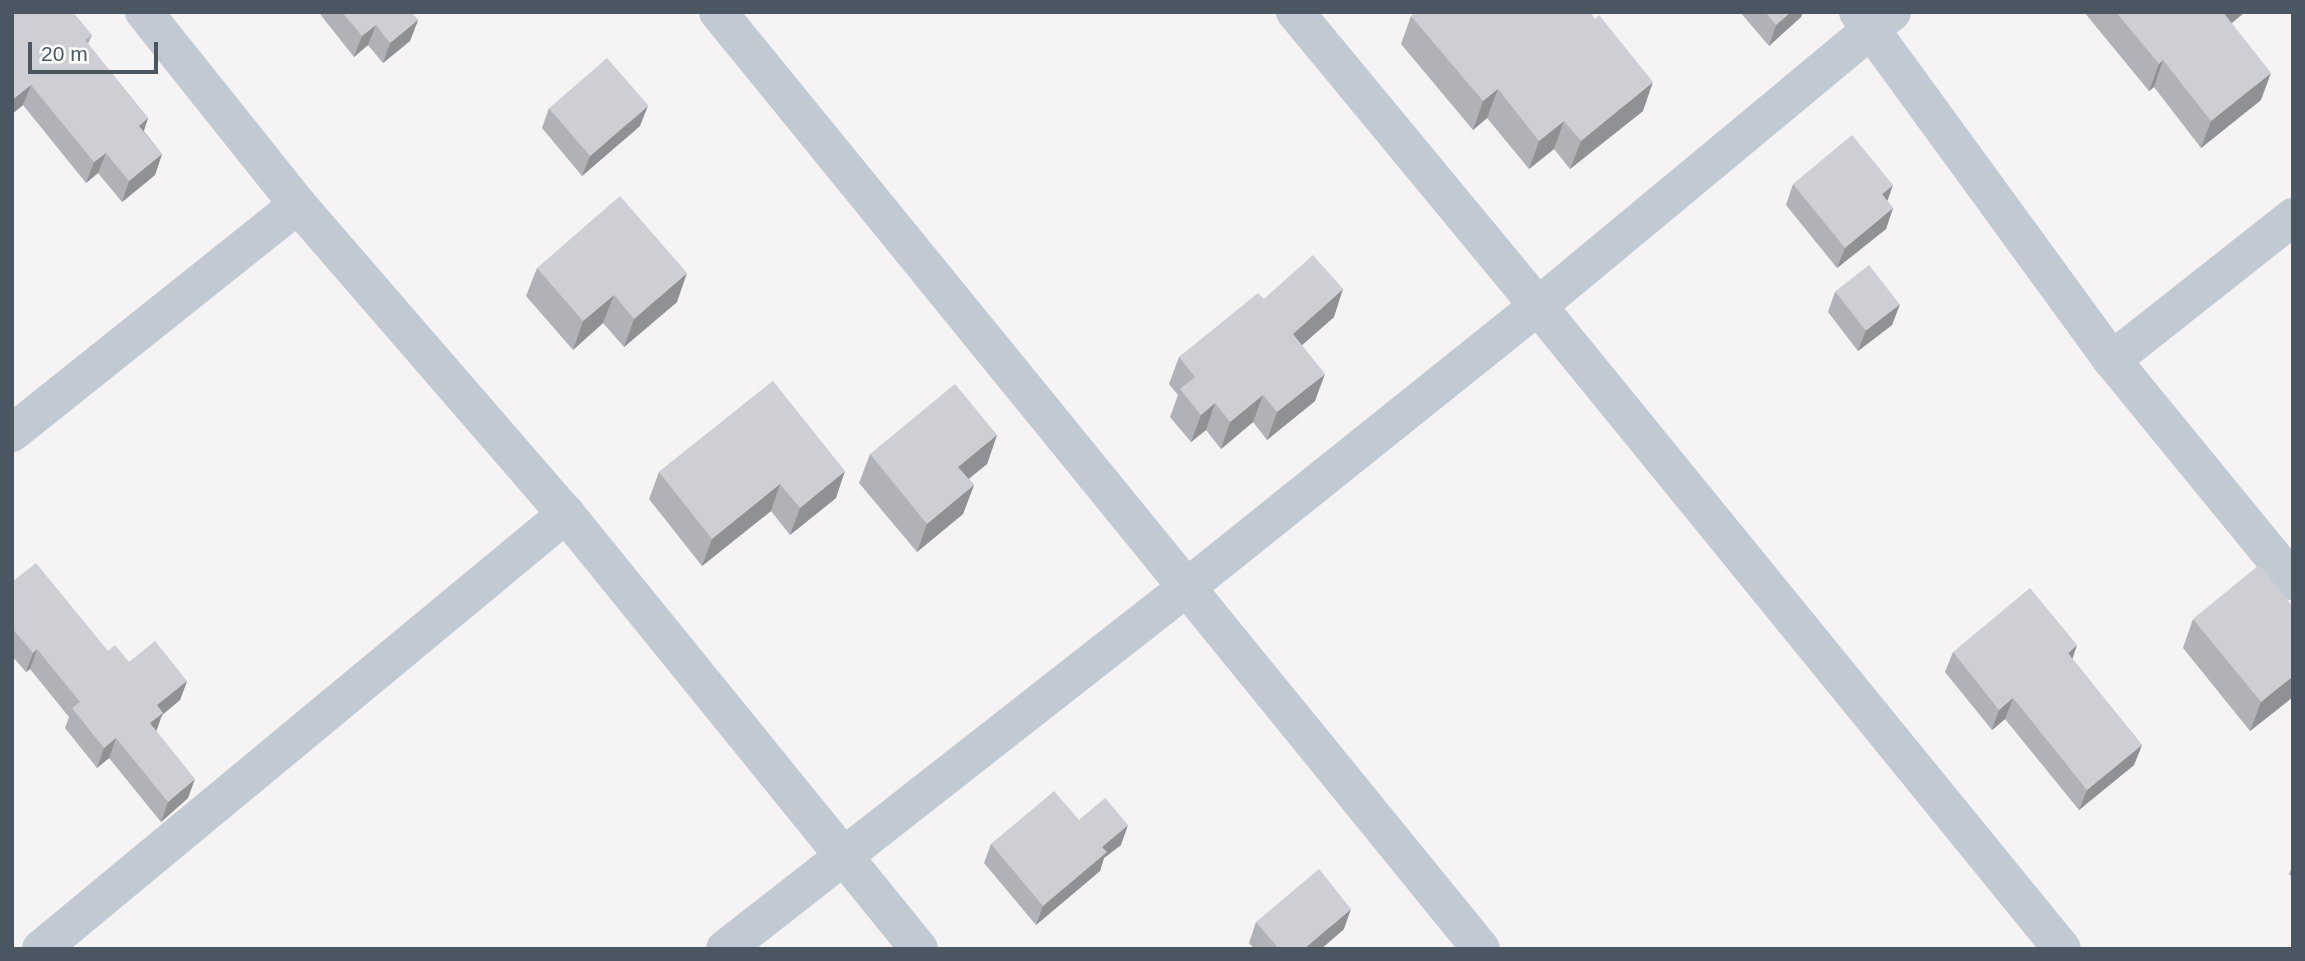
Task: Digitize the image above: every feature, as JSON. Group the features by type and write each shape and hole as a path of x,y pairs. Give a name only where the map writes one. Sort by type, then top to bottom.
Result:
{"street":[{"path":"144,12 298,205 566,513 919,949"},
{"path":"718,12 1481,949"},
{"path":"1295,12 2062,949"},
{"path":"725,949 1186,588 1538,306 1874,18 2112,360 2293,581"},
{"path":"12,433 298,205"},
{"path":"2112,360 2293,217"},
{"path":"41,949 566,513"}],"building":[{"path":"12,12 73,12 92,35 85,40 148,118 139,126 162,154 129,181 106,153 94,162 31,85 12,100"},
{"path":"342,12 411,12 418,20 390,43 376,25 362,36"},
{"path":"1415,12 1590,12 1595,19 1599,15 1653,82 1581,141 1564,121 1539,141 1498,89 1483,101 1411,16"},
{"path":"1765,12 1791,12 1776,25"},
{"path":"2116,12 2223,12 2271,73 2211,121 2163,60 2159,64"},
{"path":"607,58 648,106 590,156 549,109"},
{"path":"1852,135 1893,185 1882,194 1893,208 1845,248 1793,184"},
{"path":"620,196 687,273 634,319 614,295 583,321 537,268"},
{"path":"1313,255 1343,289 1293,334 1325,374 1277,412 1263,395 1230,422 1215,403 1201,415 1180,389 1195,377 1179,357 1258,293 1264,299"},
{"path":"1869,265 1900,304 1866,331 1835,291"},
{"path":"773,381 845,471 800,508 780,484 712,539 659,472"},
{"path":"955,384 997,435 958,467 974,485 927,524 870,454"},
{"path":"36,563 108,651 115,645 129,662 155,641 187,681 157,705 163,713 150,723 195,779 168,802 116,738 104,748 72,708 80,702 37,649 33,653 12,628 12,582"},
{"path":"2259,565 2293,607 2293,676 2261,702 2193,619"},
{"path":"2030,588 2077,645 2068,653 2142,745 2087,790 2013,698 1999,710 1953,652"},
{"path":"1054,791 1079,820 1105,798 1128,825 1102,847 1107,852 1043,906 991,844"},
{"path":"1319,869 1351,909 1304,949 1279,949 1256,922"}]}
